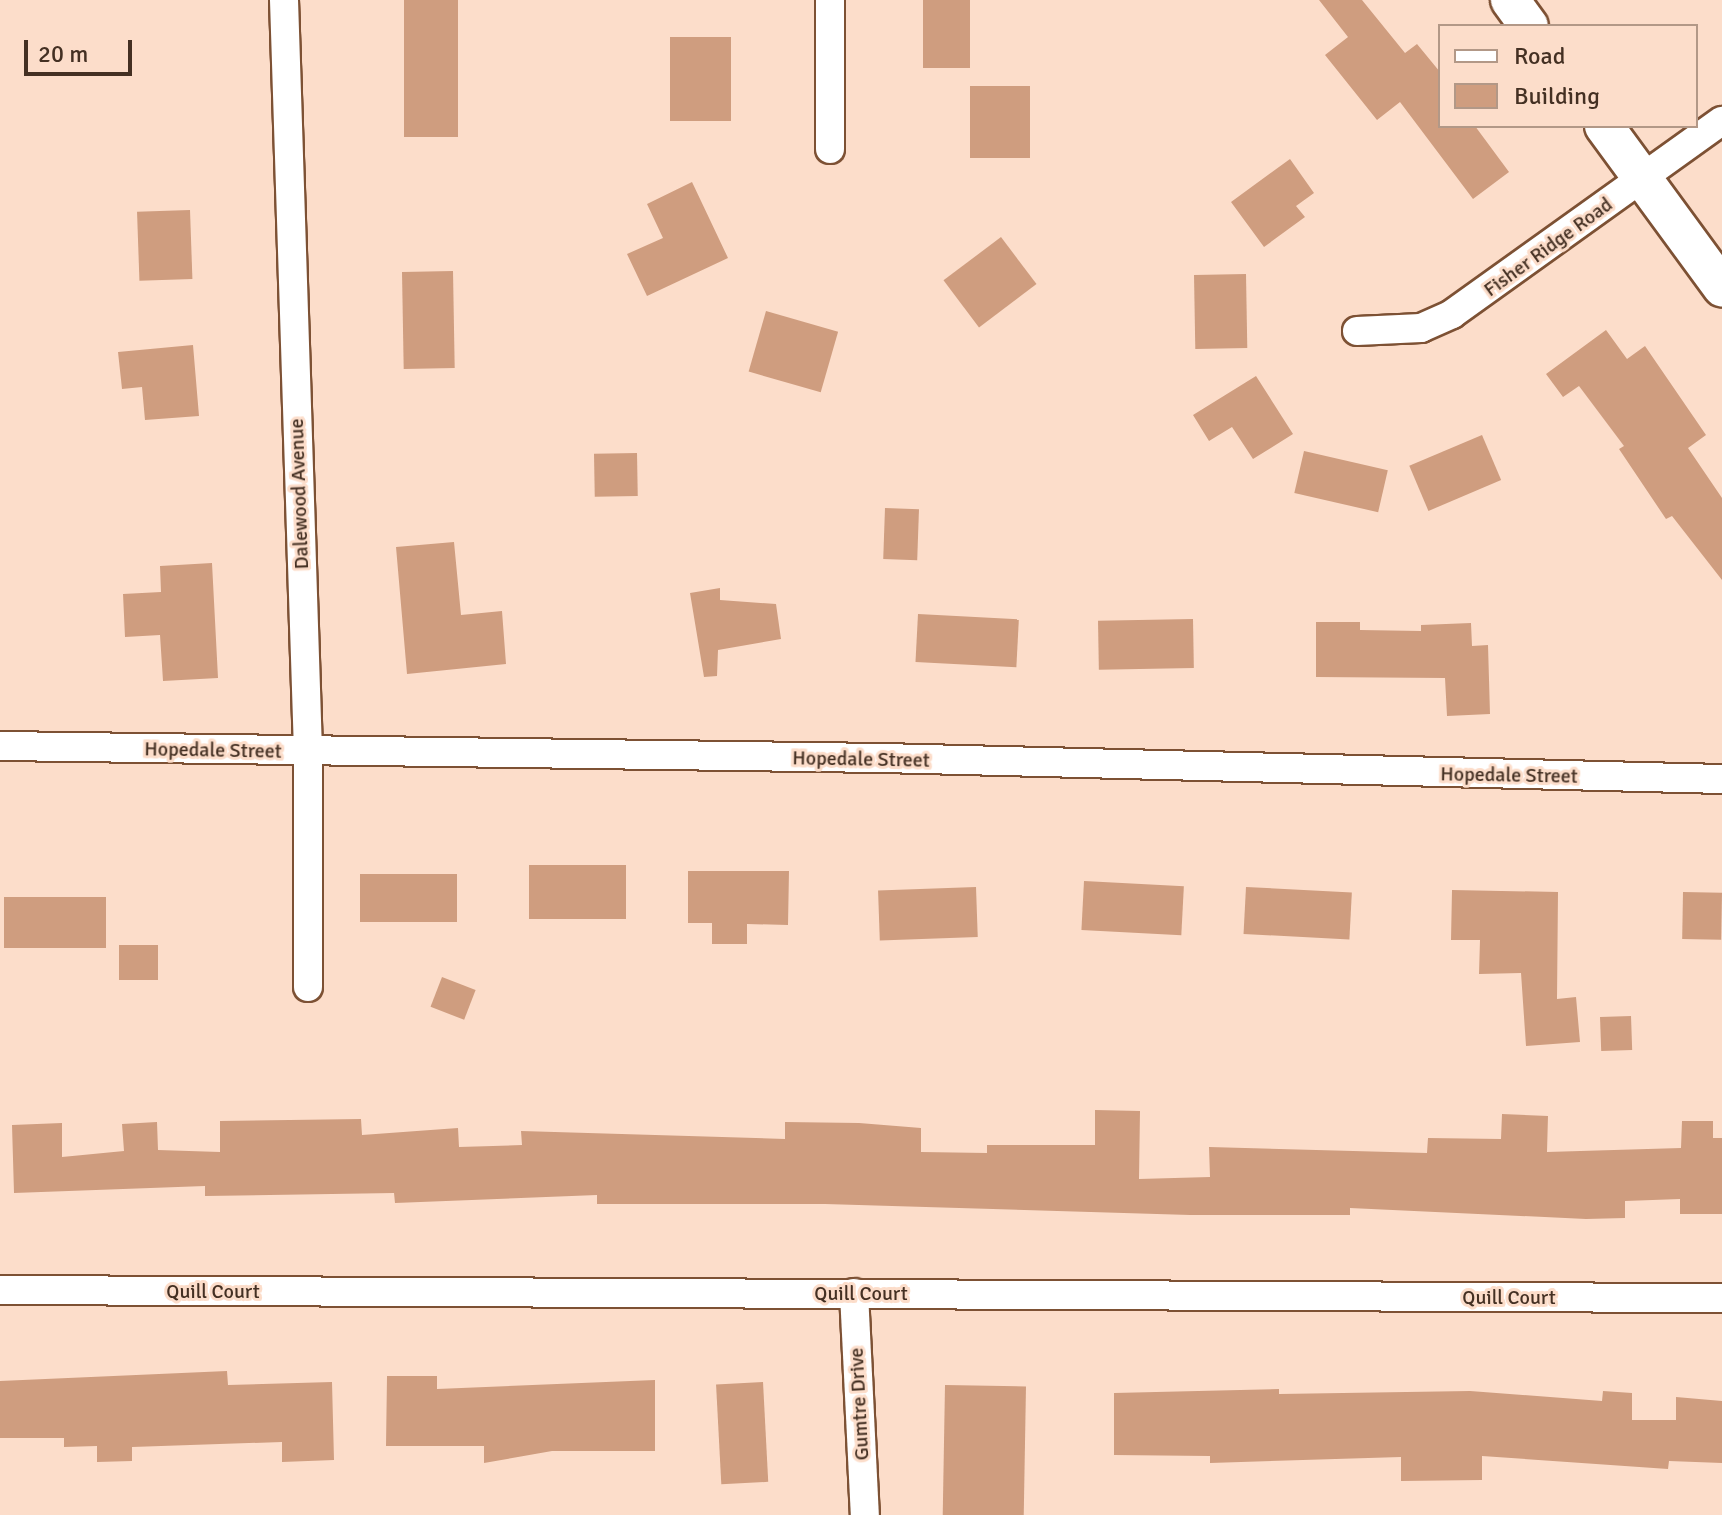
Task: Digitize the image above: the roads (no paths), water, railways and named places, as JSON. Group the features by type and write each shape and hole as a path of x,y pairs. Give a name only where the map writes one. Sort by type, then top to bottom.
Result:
{"street":[{"name":"Dalewood Avenue","path":"284,0 308,752 308,987"},
{"path":"830,0 830,149"},
{"path":"1510,0 1528,24"},
{"name":"Fisher Ridge Road","path":"1357,331 1421,328 1452,314 1722,121"},
{"path":"1605,128 1722,287"},
{"name":"Hopedale Street","path":"0,746 882,758 1722,779"},
{"name":"Quill Court","path":"0,1290 1722,1298"},
{"name":"Gumtre Drive","path":"854,1293 865,1515"}]}
